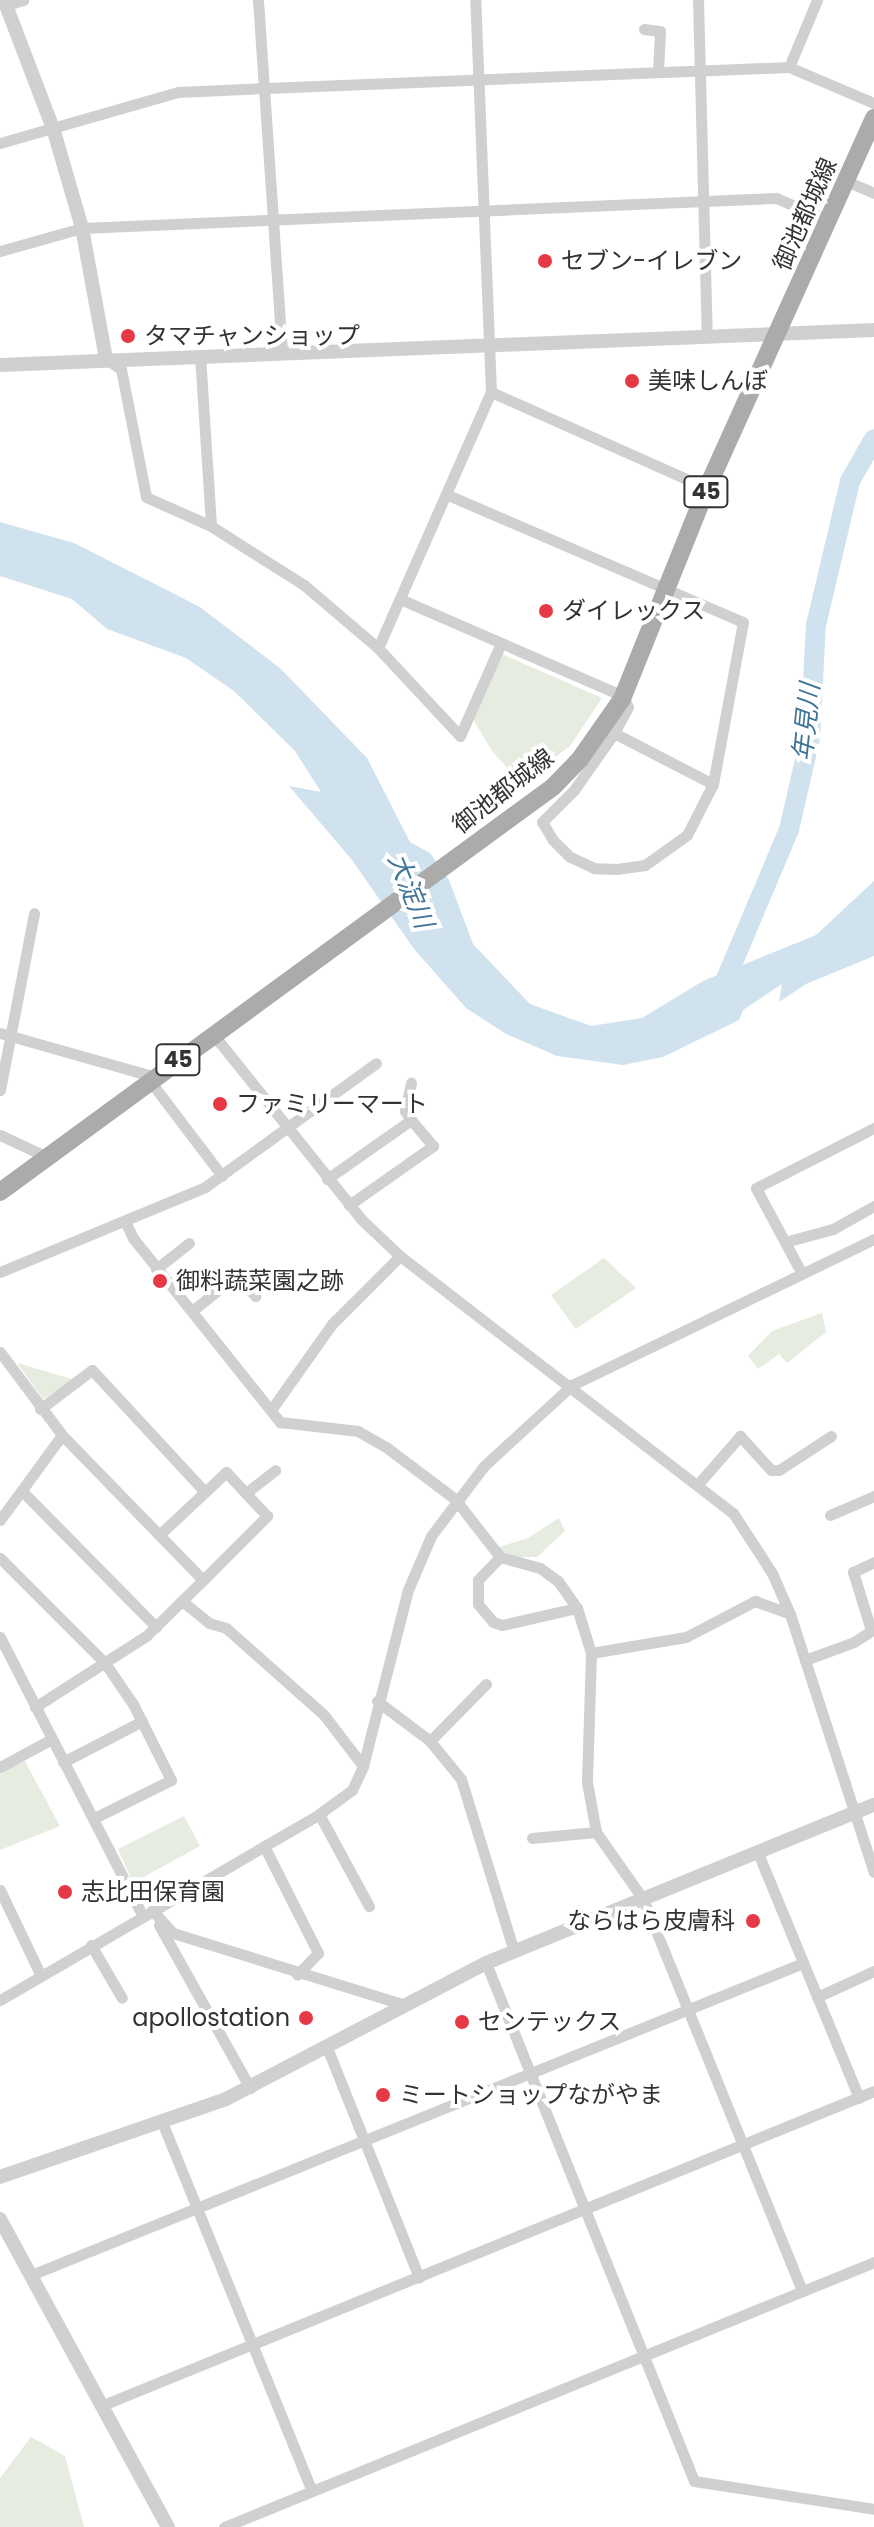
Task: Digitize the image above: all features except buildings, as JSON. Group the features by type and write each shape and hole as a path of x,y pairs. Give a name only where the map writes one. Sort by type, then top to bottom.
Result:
{"main road":[{"name":"御池都城線","path":"0,1192 553,787 605,728 623,696 707,488 874,118"}],"street":[{"path":"23,0 5,3 53,128 82,228 106,359 121,369 146,497 211,526 304,585 378,648 460,736 501,643"},
{"path":"258,0 267,88 282,352"},
{"path":"378,648 491,392 475,0"},
{"path":"698,0 707,336"},
{"path":"789,67 817,0"},
{"path":"644,29 660,31 658,72"},
{"path":"0,143 178,92 789,67 874,103"},
{"path":"846,181 874,193"},
{"path":"0,251 82,228 776,198 828,220"},
{"path":"0,365 874,330"},
{"path":"200,355 211,526"},
{"path":"491,392 707,488"},
{"path":"400,599 623,696 628,707 614,733 574,790 542,822 570,857 594,868 645,865 687,835 713,784 745,629 743,622 448,495"},
{"path":"614,733 713,784"},
{"path":"0,1090 4,1035 34,913"},
{"path":"213,1034 327,1179 400,1256 698,1484 747,1531 790,1614 851,1815 874,1872"},
{"path":"4,1035 152,1079 222,1176"},
{"path":"0,1272 125,1221 222,1176 376,1063"},
{"path":"349,1205 433,1146 405,1111 411,1083"},
{"path":"327,1179 411,1120"},
{"path":"801,1272 756,1188 874,1128"},
{"path":"0,1135 47,1157"},
{"path":"785,1242 833,1229 874,1206"},
{"path":"125,1221 156,1269 271,1410 293,1427 329,1424 358,1431 455,1499 500,1557 540,1568 558,1581 577,1608 591,1653 587,1782 596,1832 643,1899 802,2291"},
{"path":"0,2000 91,1945 150,1915 319,1814 352,1790 363,1766 377,1701 408,1590 431,1536 455,1499 572,1385 874,1239"},
{"path":"156,1269 189,1243"},
{"path":"271,1410 332,1324 400,1256"},
{"path":"192,1311 237,1275 255,1296"},
{"path":"0,1352 62,1435 203,1580"},
{"path":"40,1409 92,1370 205,1492"},
{"path":"0,1520 62,1435"},
{"path":"698,1484 740,1436 771,1470 779,1470 831,1436"},
{"path":"246,1493 275,1470"},
{"path":"35,1707 156,1627 267,1516 226,1472 159,1535"},
{"path":"22,1491 156,1627"},
{"path":"830,1515 874,1496"},
{"path":"500,1557 478,1580 478,1604 493,1622 502,1625 577,1608"},
{"path":"0,1558 105,1663 142,1721 171,1780 96,1817"},
{"path":"805,1660 854,1642 872,1629 853,1572 874,1562"},
{"path":"182,1601 209,1623 226,1628 314,1705 363,1766"},
{"path":"591,1653 666,1643 755,1601 790,1614"},
{"path":"0,1637 50,1740 250,2088"},
{"path":"430,1741 486,1684"},
{"path":"377,1701 430,1741 461,1779 514,1951"},
{"path":"63,1762 142,1721"},
{"path":"0,1767 50,1740"},
{"path":"0,2177 162,2122 250,2088 328,2050 486,1963 874,1805"},
{"path":"319,1814 369,1906"},
{"path":"532,1838 596,1832"},
{"path":"264,1846 318,1953 297,1975"},
{"path":"103,2405 869,2096 817,1997 758,1853"},
{"path":"0,1890 40,1974"},
{"path":"150,1915 173,1933 297,1975 406,2005"},
{"path":"91,1945 122,1998"},
{"path":"486,1963 694,2481 874,2509"},
{"path":"31,2275 803,1963"},
{"path":"817,1997 874,1971"},
{"path":"328,2050 419,2277"},
{"path":"162,2122 312,2491"},
{"path":"0,2219 168,2527"},
{"path":"224,2527 874,2262"}],"shaded area":[{"path":"502,654 602,698 570,746 521,783 492,751 473,719"},
{"path":"604,1258 636,1288 576,1329 551,1295"},
{"path":"822,1313 826,1332 787,1363 779,1354 758,1369 748,1356 772,1331"},
{"path":"17,1363 75,1380 43,1399"},
{"path":"559,1518 565,1531 537,1557 511,1557 496,1548 528,1538"},
{"path":"23,1758 60,1826 0,1850 0,1771"},
{"path":"184,1816 200,1846 133,1883 118,1849"},
{"path":"31,2437 65,2456 84,2527 0,2527 0,2478"}],"water":[{"name":"大淀川","path":"0,522 74,543 200,607 281,669 367,758 410,842 430,853 449,880 473,944 530,1004 591,1026 642,1018 703,981 816,935 874,881 874,956 806,984 779,1002 782,984 743,1010 739,1020 663,1057 623,1065 557,1056 506,1034 466,1008 414,949 352,860 289,786 321,792 295,751 234,691 186,658 107,629 72,599 0,576"}],"waterway":[{"name":"年見川","path":"720,993 789,830 810,738 816,625 850,481 874,439"}],"place":[{"name":"セブン-イレブン","path":"545,261"},
{"name":"タマチャンショップ","path":"128,336"},
{"name":"美味しんぼ","path":"632,381"},
{"name":"ダイレックス","path":"546,611"},
{"name":"ファミリーマート","path":"220,1104"},
{"name":"御料蔬菜園之跡","path":"160,1281"},
{"name":"志比田保育園","path":"65,1892"},
{"name":"ならはら皮膚科","path":"753,1921"},
{"name":"apollostation","path":"306,2018"},
{"name":"センテックス","path":"462,2022"},
{"name":"ミートショップながやま","path":"383,2095"}]}
